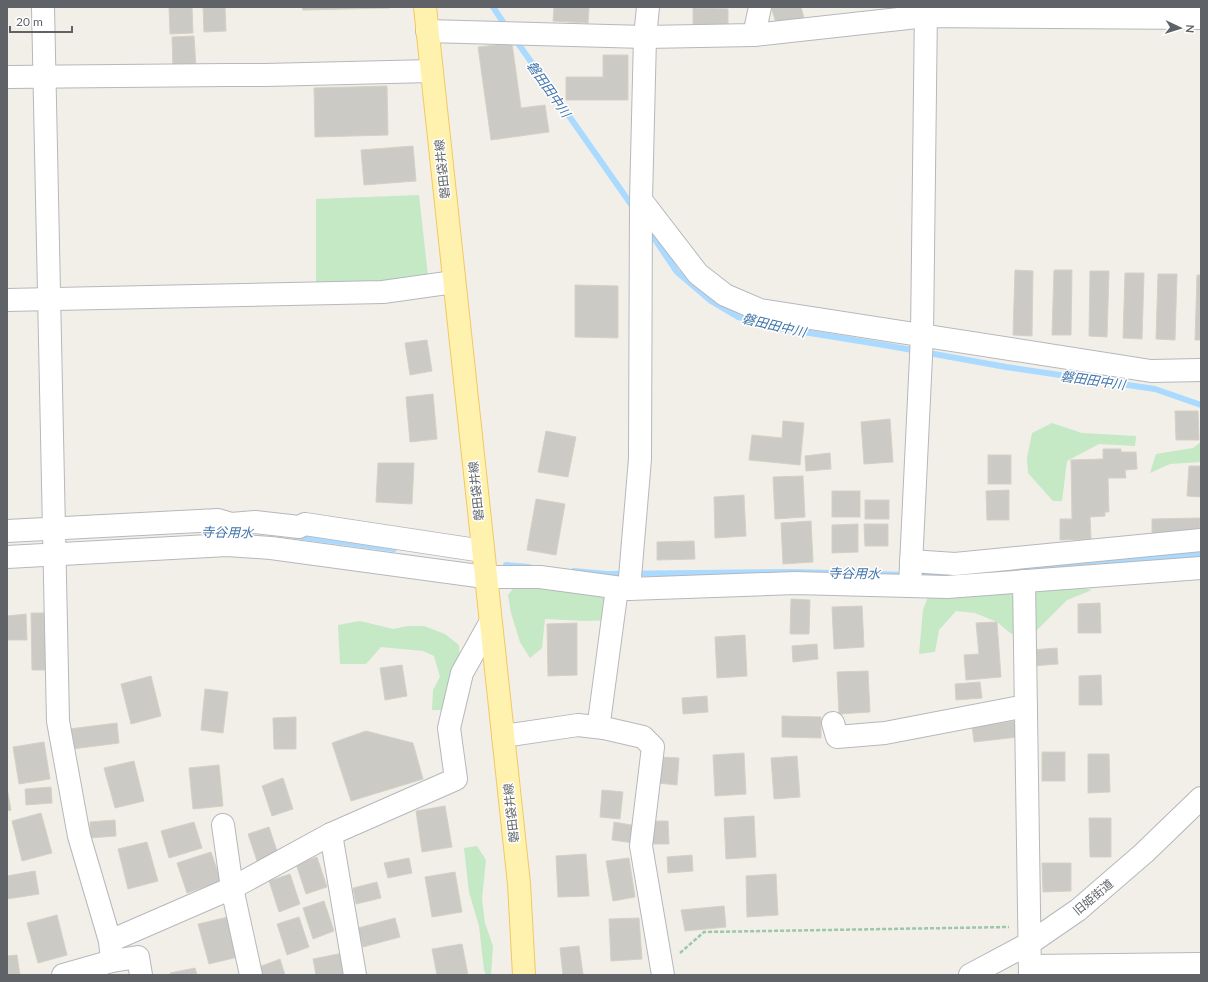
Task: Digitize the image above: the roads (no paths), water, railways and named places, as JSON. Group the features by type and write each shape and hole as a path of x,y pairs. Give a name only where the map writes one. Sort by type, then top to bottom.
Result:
{"main road":[{"name":"磐田袋井線","path":"425,7 503,736 518,884 524,975"}],"street":[{"path":"42,7 58,721 79,836 112,951"},
{"path":"604,728 599,722 623,588 640,459 641,200 645,37 648,7"},
{"path":"754,35 760,7"},
{"path":"427,31 645,37 754,35 926,11 1141,12 1201,18"},
{"path":"910,586 922,336 926,11"},
{"path":"7,77 265,75 431,71"},
{"path":"641,200 698,274 725,294 760,310 1152,371 1201,370"},
{"path":"7,300 383,292 454,282"},
{"path":"7,531 218,520 232,524 255,522 299,527 305,524 482,551"},
{"path":"911,561 955,564 1201,540"},
{"path":"7,557 227,545 271,548 485,577 540,577 623,588 795,583 947,587 1201,568"},
{"path":"1024,581 1030,971 1201,964"},
{"path":"63,975 232,888 331,834 456,779 449,728 462,673 490,623"},
{"path":"833,723 837,737 885,733 1026,706"},
{"path":"503,736 578,725 604,728 643,737 653,747 641,846 663,972"},
{"name":"旧姫街道","path":"970,975 1030,935 1078,910 1144,853 1201,798"},
{"path":"223,826 232,888 251,975"},
{"path":"331,834 355,975"},
{"path":"112,951 138,957 141,975"}],"waterway":[{"name":"磐田田中川","path":"493,7 507,28"},
{"name":"磐田田中川","path":"515,39 635,210"},
{"name":"磐田田中川","path":"648,229 677,272 711,301 738,317 767,326 1006,367 1155,389 1201,405"},
{"name":"寺谷用水","path":"296,536 394,549"},
{"name":"寺谷用水","path":"574,571 607,574 794,572 951,576 1201,554"},
{"name":"寺谷用水","path":"506,565 529,567"}]}
